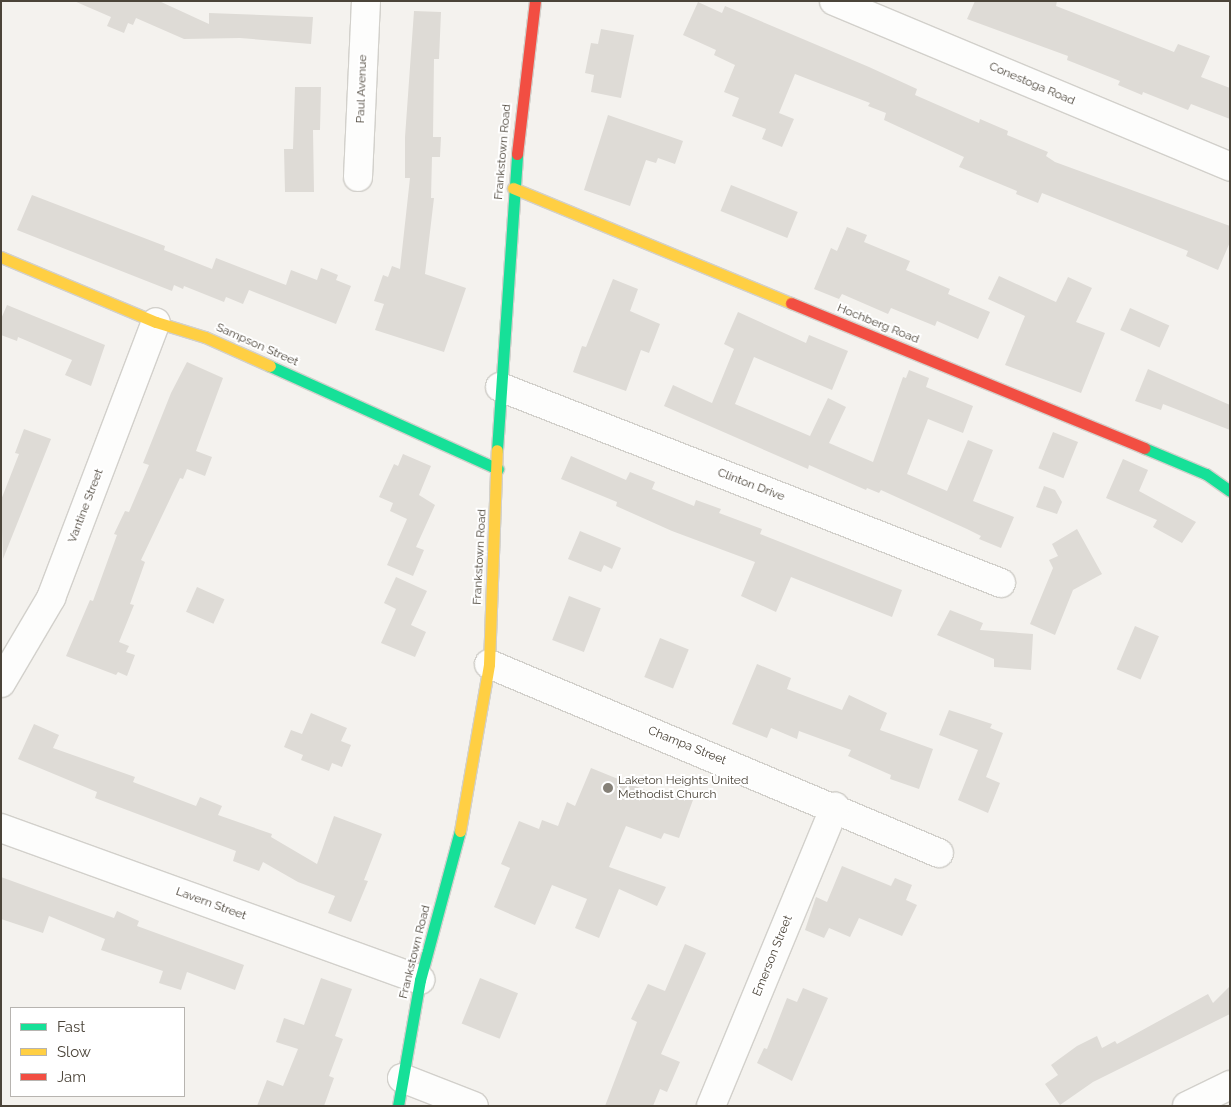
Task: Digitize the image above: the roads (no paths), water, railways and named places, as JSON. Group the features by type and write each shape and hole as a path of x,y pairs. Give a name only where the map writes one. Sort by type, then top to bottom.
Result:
{"street":[{"name":"Paul Avenue","path":"358,177 366,1"},
{"name":"Frankstown Road","path":"398,1106 420,980 458,842 489,664 500,387 513,188 535,1"},
{"name":"Conestoga Road","path":"834,1 1230,168"},
{"name":"Hochberg Road","path":"513,188 1206,474 1230,491"},
{"name":"Sampson Street","path":"1,257 156,322 205,337 498,469"},
{"name":"Vantine Street","path":"1,683 51,598 156,322"},
{"name":"Clinton Drive","path":"500,387 1001,583"},
{"name":"Champa Street","path":"489,664 835,807 939,853"},
{"name":"Emerson Street","path":"711,1106 835,807"},
{"name":"Lavern Street","path":"1,828 420,980"},
{"path":"402,1078 474,1106"},
{"path":"1187,1106 1230,1085"}],"place":[{"name":"Laketon Heights United Methodist Church","path":"608,788"}]}
